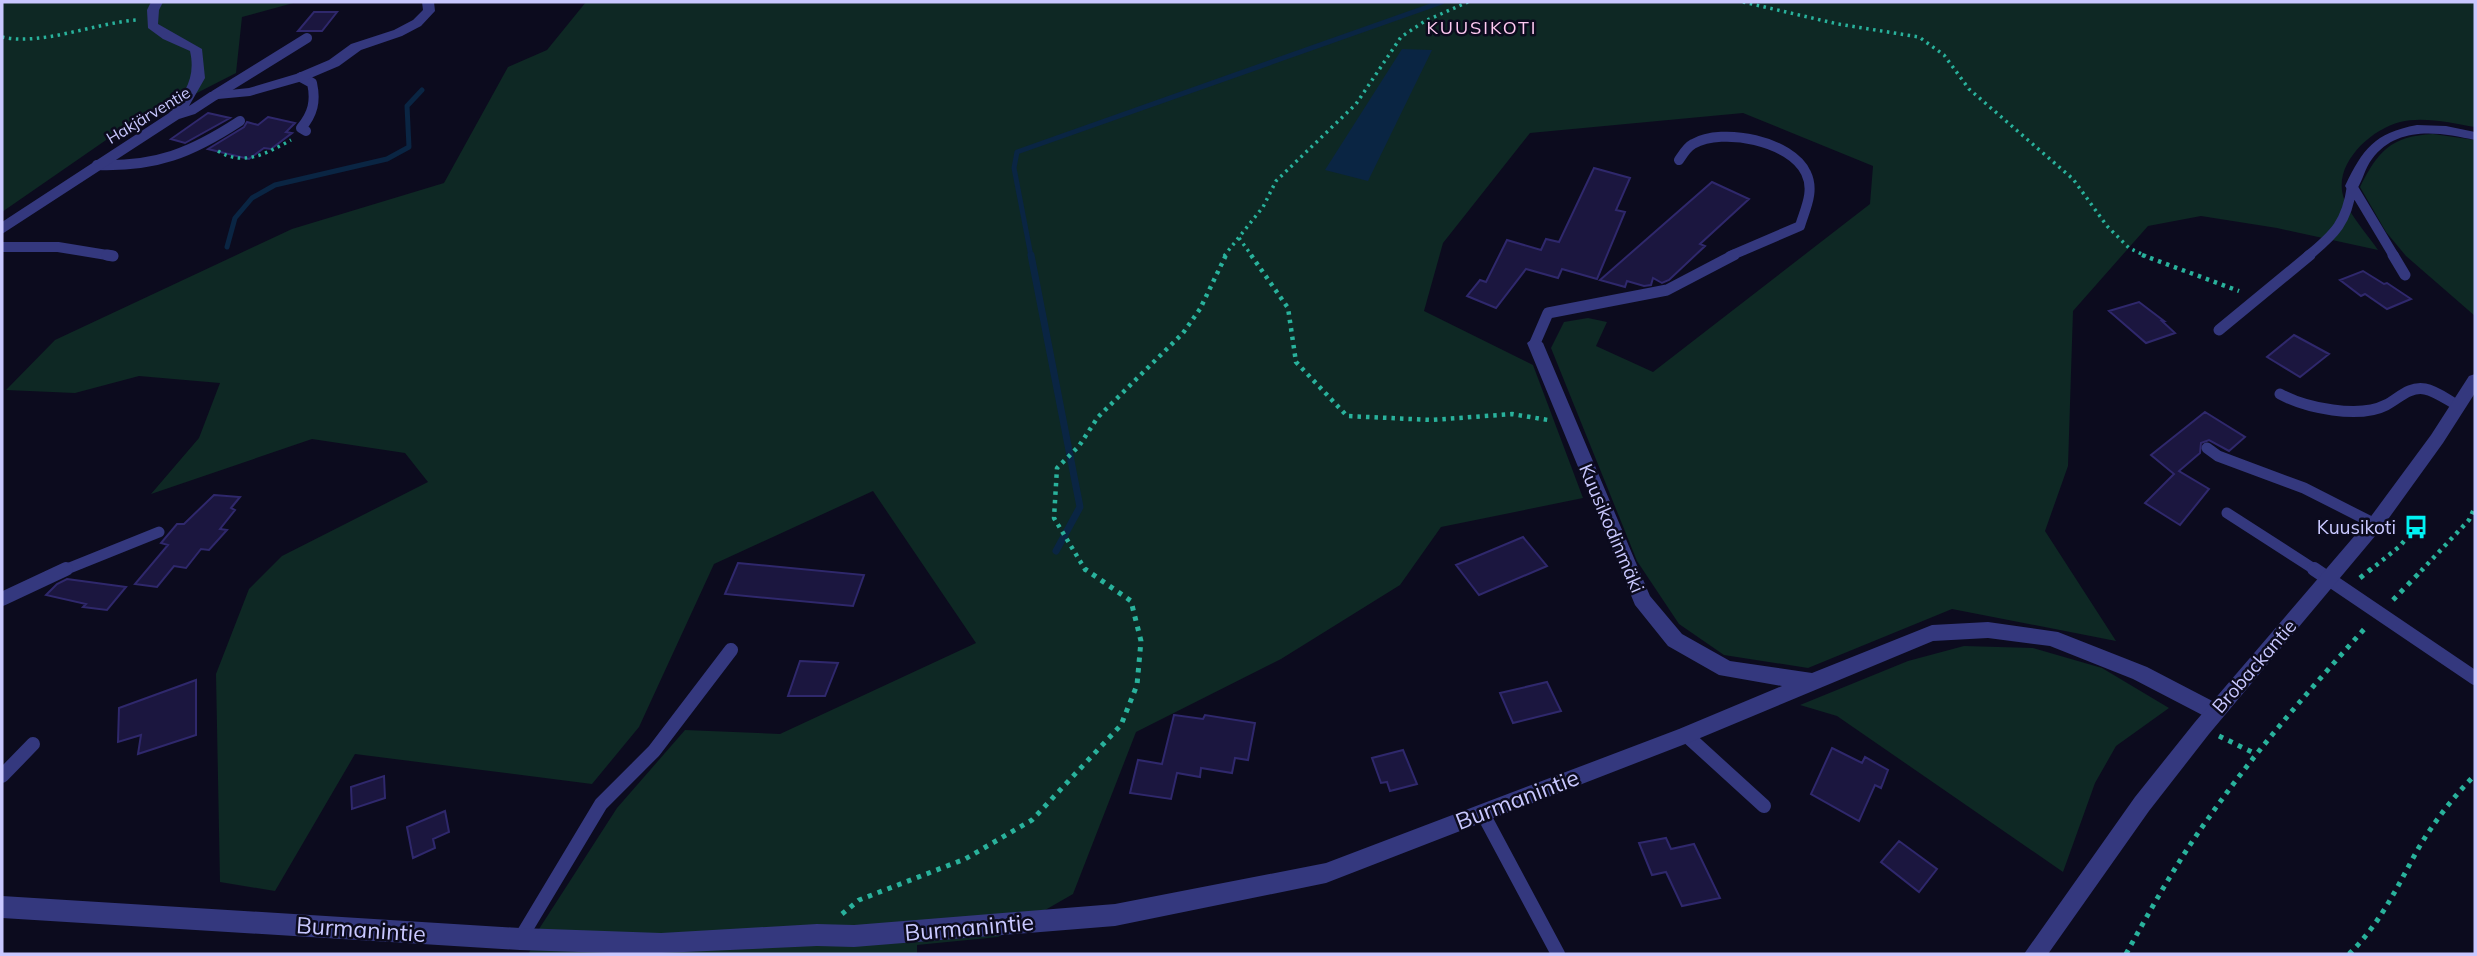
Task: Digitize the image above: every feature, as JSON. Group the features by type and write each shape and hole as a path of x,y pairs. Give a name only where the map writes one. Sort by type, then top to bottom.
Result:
{"street":[{"path":"157,2 153,10 152,25 167,36 196,49 201,68 195,89 174,116"},
{"name":"Hakjärventie","path":"2,229 174,116 190,111 215,95 250,92 301,77 334,63 356,47 417,23 429,12 428,2"},
{"path":"2352,186 2367,156 2388,136 2402,130 2428,128 2475,136"},
{"name":"Kuusikodinmäki","path":"1535,343 1642,600 1675,640 1726,669 1813,682"},
{"name":"Brobackantie","path":"2035,954 2142,804 2214,712 2338,584 2375,524 2475,380"},
{"path":"1813,682 1932,632 1988,630 2051,638 2140,673 2214,712"},
{"name":"Burmanintie","path":"2,907 520,939 661,944 817,934 854,936 1115,915 1326,873 1686,735 1813,682"}],"lane":[{"path":"215,95 307,38"},
{"path":"301,77 312,83 316,99 308,120 301,128 306,131"},
{"path":"97,165 118,167 178,158 240,121"},
{"path":"1535,343 1548,313 1667,290 1739,252 1800,226 1811,188 1799,161 1775,146 1741,135 1712,138 1692,144 1679,160"},
{"path":"2220,330 2334,235 2349,208 2352,186"},
{"path":"2352,186 2405,275"},
{"path":"2,247 45,244 70,246 113,256"},
{"path":"2280,394 2295,402 2336,412 2383,407 2409,390 2424,389 2459,406"},
{"path":"2207,448 2218,456 2304,488 2375,524"},
{"path":"2227,513 2338,584 2475,678"},
{"path":"2,599 76,564 159,533"},
{"path":"520,939 601,804 654,751 731,650"},
{"path":"1686,735 1764,806"},
{"path":"2,776 33,744"},
{"path":"1482,812 1559,954"}],"path":[{"path":"817,934 859,900 965,859 1032,820 1121,725 1137,685 1141,641 1130,601 1087,573 1054,518 1057,468 1079,446 1098,417 1183,333 1200,309 1224,257 1263,207 1276,181 1356,104 1401,37 1426,21 1468,2"},
{"path":"1743,2 1838,24 1885,29 1919,37 1944,55 1969,89 2073,179 2107,226 2129,248 2159,263 2207,277 2257,299"},
{"path":"2,37 15,41 38,39 113,22 152,20"},
{"path":"205,144 228,159 249,160 264,152 274,151 306,131"},
{"path":"1239,238 1288,308 1296,362 1347,416 1432,420 1512,414 1567,423"},
{"path":"2126,954 2189,846 2256,754 2302,697 2469,520 2475,507"},
{"path":"2338,584 2400,546 2416,527"},
{"path":"2349,954 2372,935 2400,888 2427,833 2475,775"}],"green space":[{"path":"2,2 297,2 242,17 236,73 109,138 2,212"},
{"path":"586,2 2475,2 2475,127 2409,120 2388,126 2376,133 2355,152 2343,175 2345,201 2378,250 2277,228 2201,216 2148,226 2073,311 2068,466 2045,531 2116,641 1952,609 1808,668 1724,655 1679,624 1637,561 1551,348 1564,322 1588,318 1607,322 1596,346 1653,372 1870,204 1873,166 1743,113 1530,133 1443,243 1424,311 1533,365 1583,498 1441,527 1400,585 1281,659 1136,732 1073,894 998,937 917,945 917,954 480,954 529,953 539,929 617,808 685,730 780,734 976,643 873,491 714,564 639,727 592,784 355,754 275,891 220,882 216,674 249,589 282,556 428,482 405,453 312,439 151,494 199,438 220,383 139,376 75,393 6,390 55,340 292,229 444,183 508,67 547,50"},
{"path":"2433,134 2475,140 2475,316 2406,256 2386,232 2360,187 2380,155 2396,142"},
{"path":"1964,646 2033,648 2102,668 2169,708 2116,746 2095,783 2063,872 1837,716 1800,705 1908,661"}],"water":[{"path":"1402,49 1432,50 1368,181 1325,170"}],"building":[{"path":"314,12 337,12 322,31 298,31"},
{"path":"208,113 230,118 185,143 171,139"},
{"path":"268,117 295,123 286,132 292,133 271,149 264,148 249,159 208,149 244,127 247,122 258,125"},
{"path":"1594,168 1630,178 1616,210 1625,212 1597,279 1562,269 1558,278 1526,269 1496,308 1467,296 1480,280 1486,282 1507,240 1541,250 1546,239 1559,242"},
{"path":"1712,182 1749,199 1700,244 1705,246 1669,280 1662,283 1653,278 1651,285 1644,286 1627,281 1625,287 1600,280"},
{"path":"2363,271 2411,299 2387,309 2365,294 2361,296 2340,280"},
{"path":"2139,302 2175,333 2146,343 2109,311"},
{"path":"2294,335 2329,354 2300,377 2267,357"},
{"path":"2205,412 2245,437 2229,451 2209,440 2201,443 2200,453 2179,471 2209,489 2180,525 2145,503 2174,474 2151,455"},
{"path":"214,495 240,497 231,508 235,510 220,529 227,530 209,550 201,549 186,568 174,566 157,587 135,584 168,545 161,543 177,524 184,524"},
{"path":"1523,537 1547,566 1479,595 1456,565"},
{"path":"738,563 864,575 853,606 725,594"},
{"path":"67,579 126,587 107,610 83,607 86,604 46,595"},
{"path":"800,661 838,663 825,696 788,696"},
{"path":"196,680 196,735 138,754 141,735 118,742 119,708"},
{"path":"1547,682 1561,711 1513,723 1500,693"},
{"path":"1174,715 1203,719 1205,715 1255,723 1248,760 1235,758 1232,773 1201,768 1200,777 1177,773 1171,799 1130,793 1138,760 1162,764"},
{"path":"1832,748 1862,763 1865,757 1888,770 1881,788 1875,785 1859,821 1811,794"},
{"path":"1403,750 1417,784 1390,791 1387,782 1381,783 1372,758"},
{"path":"384,776 385,798 352,809 351,787"},
{"path":"445,811 449,832 433,839 435,848 413,858 407,827"},
{"path":"1666,838 1671,849 1694,844 1720,898 1682,906 1666,872 1652,875 1639,843"},
{"path":"1899,841 1937,869 1919,892 1881,862"}],"waterway":[{"path":"1031,256 1014,168 1017,152 1442,2"},
{"path":"227,247 235,218 252,198 275,185 387,159 409,147 407,106 422,90"},
{"path":"1031,255 1080,507 1056,551"}],"place":[{"name":"Kuusikoti","path":"2416,527"}],"district":[{"name":"KUUSIKOTI","path":"1482,27"}]}
